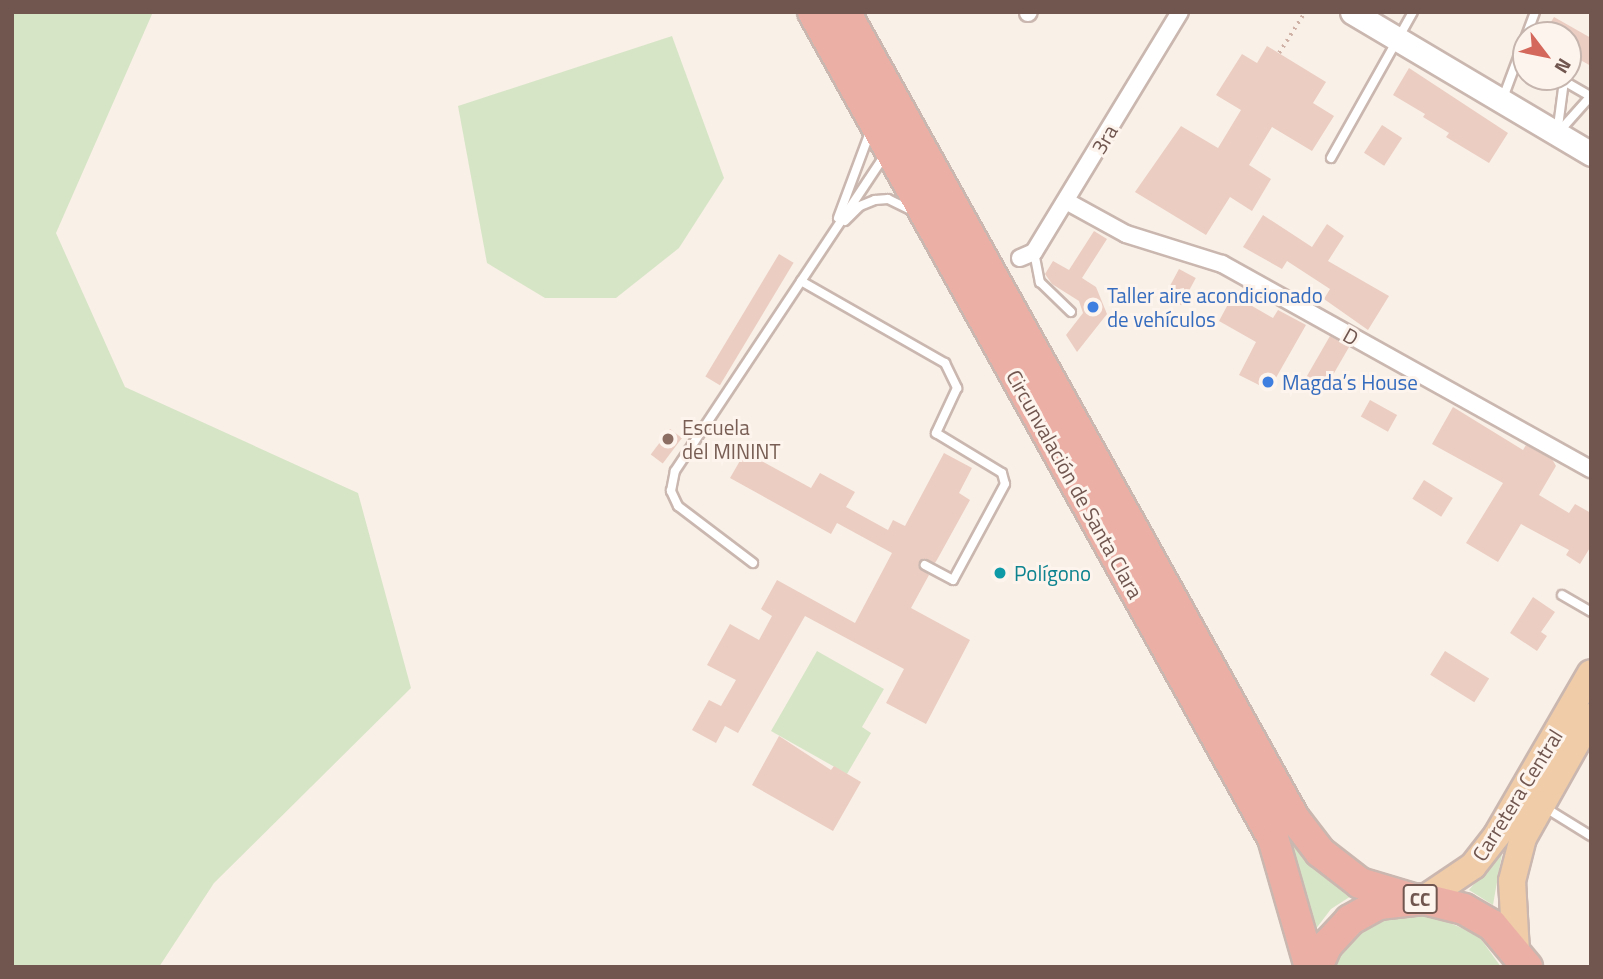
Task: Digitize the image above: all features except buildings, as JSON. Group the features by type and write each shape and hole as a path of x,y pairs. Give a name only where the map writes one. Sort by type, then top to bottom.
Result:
{"highway":[{"name":"Circunvalación de Santa Clara","path":"813,12 892,134 1012,308 1294,818 1320,852 1360,883 1418,899"},
{"name":"Circunvalación de Santa Clara","path":"845,12 926,218 1273,838 1310,967"},
{"name":"CC","path":"1317,967 1327,945 1350,920 1379,904 1418,899 1473,914 1492,925 1521,959"}],"main road":[{"name":"Carretera Central","path":"1418,899 1473,866 1497,835 1591,673"},
{"name":"Carretera Central","path":"1521,959 1512,881 1539,803 1591,718"}],"street":[{"name":"3ra","path":"1027,255 1066,201 1180,12"},
{"path":"1352,12 1591,154"},
{"name":"D","path":"1066,201 1126,234 1222,264 1591,469"}],"lane":[{"path":"1331,158 1400,41 1413,12"},
{"path":"1502,102 1512,79"},
{"path":"1557,134 1559,91"},
{"path":"1557,134 1591,97"},
{"path":"753,563 678,506 671,491 675,471 832,233 892,134"},
{"path":"832,233 892,134"},
{"path":"832,233 860,206 875,200 898,202 926,218"},
{"path":"1027,255 1040,282 1071,312"},
{"path":"801,281 944,363 957,388 936,433 1002,473 1005,484 953,580 925,565"},
{"path":"1562,594 1591,612"},
{"path":"1539,803 1591,836"}],"path":[{"path":"1279,54 1305,12"}],"green space":[{"path":"12,12 153,12 56,233 125,387 358,493 411,688 214,883 159,967 12,967"},
{"path":"672,36 724,178 679,248 616,298 545,298 487,263 458,106"},
{"path":"1187,645 1359,891 1331,909 1312,934"},
{"path":"817,651 884,689 862,727 871,733 847,774 771,731"},
{"path":"1503,848 1493,905 1469,890"},
{"path":"1405,912 1443,920 1478,935 1501,967 1331,967 1351,939 1376,922"}],"place":[{"name":"Taller aire acondicionado de vehículos","path":"1093,307"},
{"name":"Magda’s House","path":"1268,382"},
{"name":"Escuela del MININT","path":"668,439"},
{"name":"Polígono","path":"1000,573"}]}
